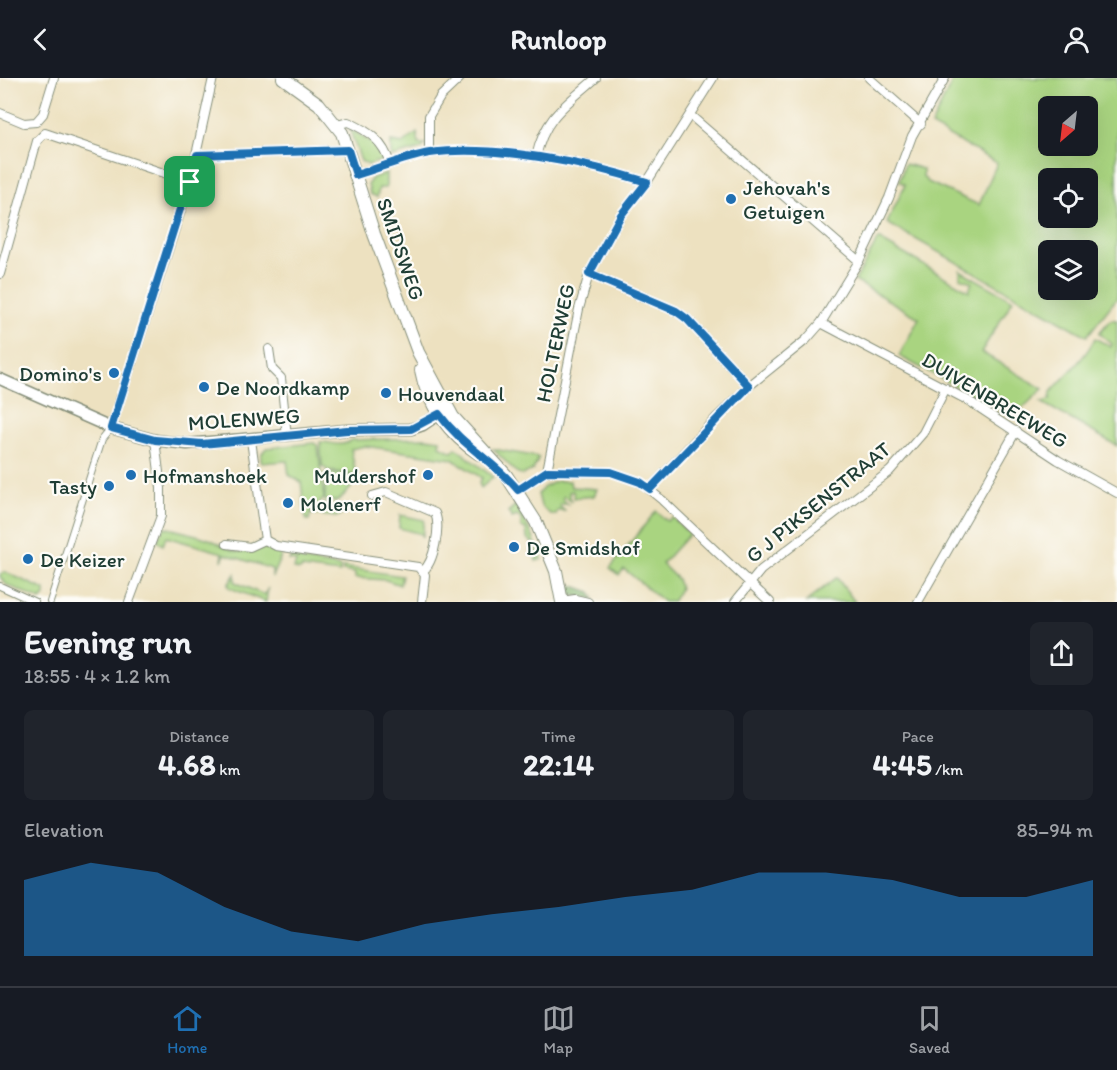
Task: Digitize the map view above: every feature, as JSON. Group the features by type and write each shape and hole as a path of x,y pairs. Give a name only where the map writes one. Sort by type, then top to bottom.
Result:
{"main road":[{"name":"SMIDSWEG","path":"283,78 299,83 337,125 348,150 374,234 418,352 425,387 462,442 501,471 518,490 549,550 562,601"}],"street":[{"path":"0,113 24,123 36,122 43,114 54,78"},
{"path":"50,602 102,439 111,428 190,182 213,78"},
{"path":"429,153 429,116 441,96 460,78"},
{"path":"536,157 544,128 596,78"},
{"name":"HOLTERWEG","path":"547,471 579,309 589,274 621,215 647,182 713,78"},
{"path":"869,78 921,124"},
{"path":"650,489 749,386 806,340 821,323 859,261 889,198 912,136 921,124 945,78"},
{"path":"690,115 859,261"},
{"name":"SMIDSWEG","path":"337,125 348,122 376,139 384,146 390,164"},
{"path":"0,274 29,165 37,141 42,135 50,133 190,182"},
{"path":"197,155 348,150"},
{"path":"356,175 429,153 495,153 536,157 647,182"},
{"path":"589,274 676,311 687,319 749,386"},
{"name":"DUIVENBREEWEG","path":"821,323 945,388 1016,431 1058,460 1117,493"},
{"path":"269,349 272,369 281,378 286,437"},
{"name":"MOLENWEG","path":"0,379 111,428 155,440 202,444 347,430 411,429 443,411"},
{"name":"G J PIKSENSTRAAT","path":"735,602 749,582 890,471 922,433 945,388"},
{"path":"918,602 1016,431"},
{"path":"129,602 159,523 161,489 155,440"},
{"path":"251,440 266,540"},
{"path":"518,490 547,471 611,472 640,482 749,582"},
{"path":"372,495 386,492 435,513 437,522 431,560 423,571 425,582 422,602"},
{"path":"227,544 250,547 266,540"},
{"path":"266,540 276,546 413,566 423,571"},
{"name":"G J PIKSENSTRAAT","path":"749,582 770,602"},
{"path":"0,586 35,602"},
{"name":"SMIDSWEG","path":"562,601 575,599 588,602"}],"green space":[{"path":"954,78 1117,78 1117,298 1087,336 887,223 905,185 899,181 905,164 923,169 923,177 928,182 979,205 997,163 931,126"},
{"path":"349,128 373,144 386,159 368,165 361,161"},
{"path":"417,133 419,144 425,144 421,149 391,157 391,142 403,144"},
{"path":"386,173 386,188 379,188 377,197 370,194 368,184 372,178"},
{"path":"878,239 969,291 972,282 960,278 960,270 1013,300 981,352 1043,389 1014,416 899,356 919,318 855,281"},
{"path":"1110,320 1117,320 1117,446 1041,402 1050,400 1051,392 1081,359 1095,338 1111,347 1112,344 1099,333"},
{"path":"426,438 440,440 440,446 452,452 456,448 493,477 481,488 479,483 482,478 452,459 365,446 351,449 356,475 329,471 322,466 320,442 343,444 352,440"},
{"path":"314,443 318,446 324,499 312,508 309,520 306,520 301,482 289,475 287,461 261,463 261,455 266,448"},
{"path":"493,449 539,457 533,470 522,475"},
{"path":"325,473 352,476 351,488 338,501 325,501"},
{"path":"557,481 570,481 571,487 597,489 594,496 574,498 573,491 569,492 571,501 564,496 562,499 568,504 561,504 560,507 565,511 557,511 556,515 551,515 541,506 538,494 544,487"},
{"path":"322,504 344,507 345,513 336,517 312,514"},
{"path":"516,505 531,532 542,559 536,561 534,544 527,538 526,529 521,527 521,519 517,516 512,518 508,512"},
{"path":"656,511 667,521 672,517 689,534 662,564 677,579 680,589 672,602 664,602 624,569 619,575 610,568"},
{"path":"400,515 424,520 422,538 421,534 399,528"},
{"path":"164,527 209,539 228,549 240,552 273,548 281,556 272,577 272,569 225,554 222,561 223,553 166,537 163,545 157,541"},
{"path":"294,553 301,553 300,560 340,567 340,573 294,569 296,561 289,560"},
{"path":"343,567 402,576 400,585 386,580 355,578 355,573 343,571"},
{"path":"5,572 45,590 45,596 41,600 7,585 0,577 0,574"},
{"path":"235,574 235,582 264,595 268,588 266,602 230,588 228,585"},
{"path":"836,578 855,602 806,602"},
{"path":"571,585 591,592 594,599 570,595"}],"place":[{"name":"Jehovah's Getuigen","path":"731,199"},
{"name":"Domino's","path":"114,373"},
{"name":"De Noordkamp","path":"204,387"},
{"name":"Houvendaal","path":"386,393"},
{"name":"Hofmanshoek","path":"131,475"},
{"name":"Muldershof","path":"428,475"},
{"name":"Tasty","path":"109,486"},
{"name":"Molenerf","path":"288,503"},
{"name":"De Smidshof","path":"514,547"},
{"name":"De Keizer","path":"28,559"}],"route":[{"path":"348,150 356,175 429,153 495,153 536,157 647,182 621,215 596,257 589,274 676,311 687,319 749,386 650,489 640,482 611,472 547,471 518,490 501,471 462,442 439,414 423,425 411,429 347,430 202,444 155,440 111,428 190,182 197,155 348,150"}]}
